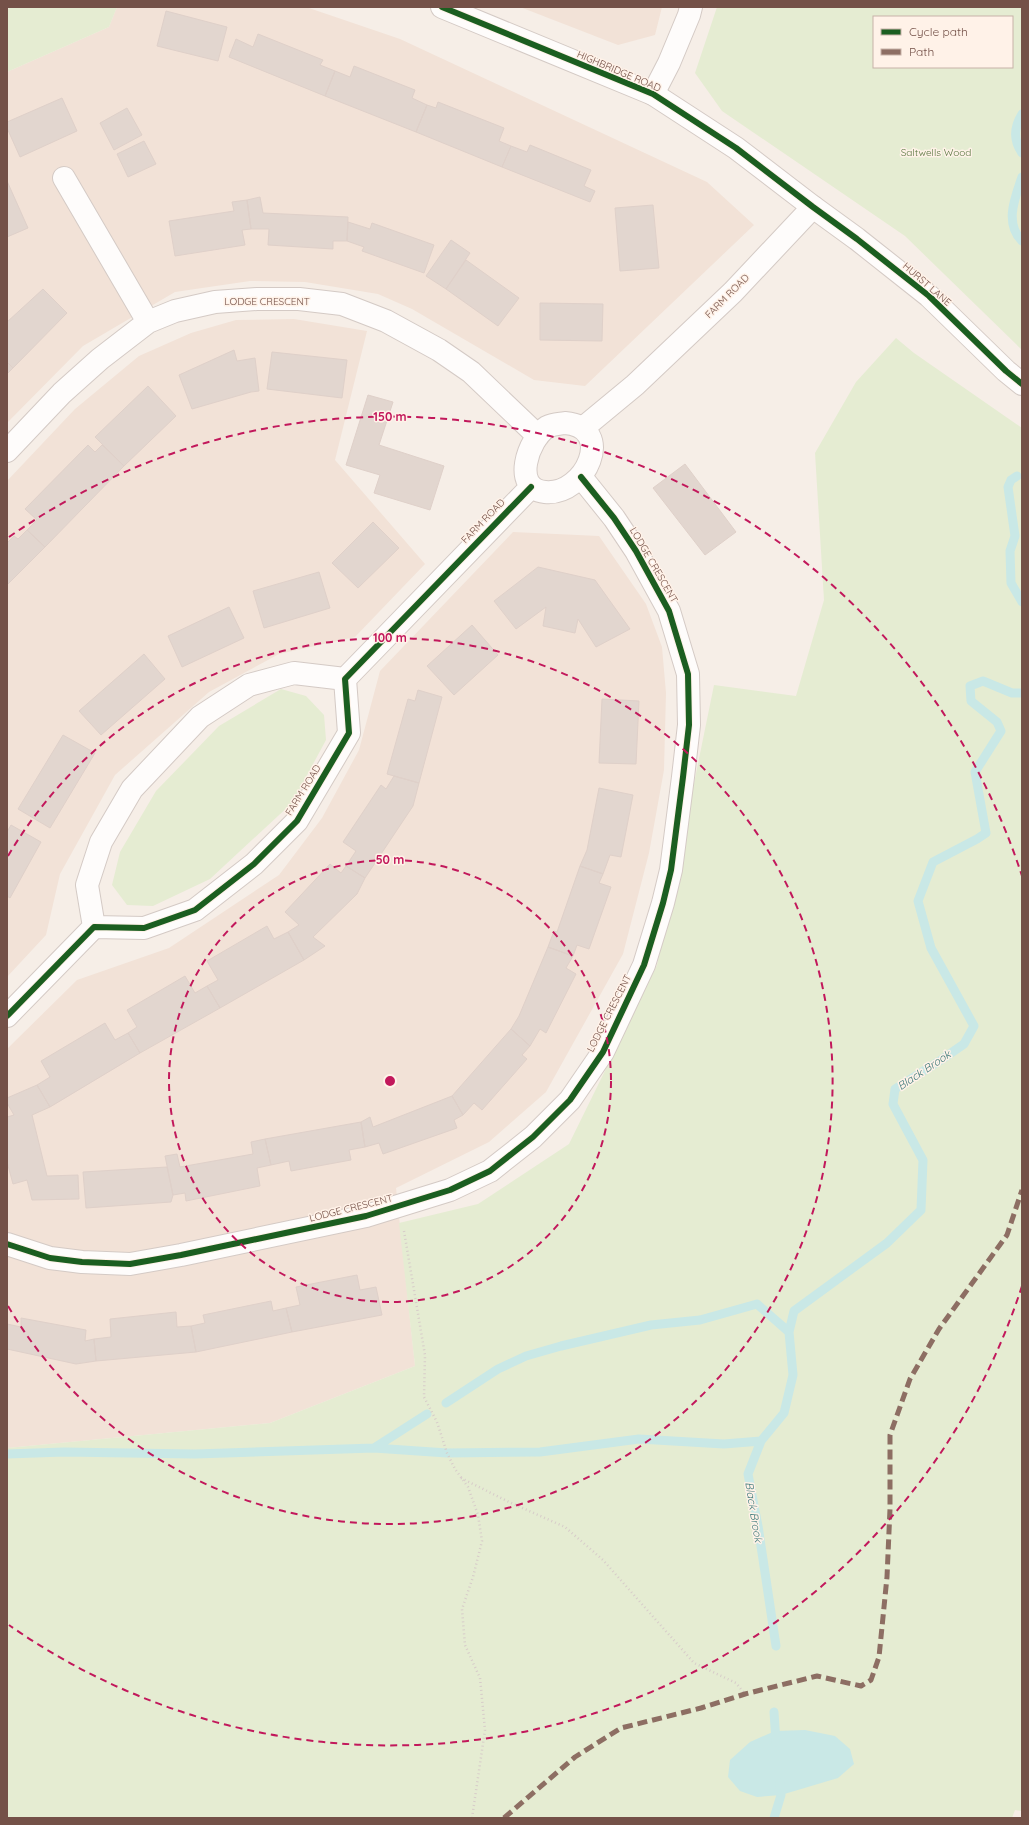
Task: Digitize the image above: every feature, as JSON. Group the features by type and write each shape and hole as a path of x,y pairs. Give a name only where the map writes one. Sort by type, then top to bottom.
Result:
{"street":[{"name":"HIGHBRIDGE ROAD","path":"442,7 653,94 736,148 813,207"},
{"path":"653,94 669,63 690,15 691,7"},
{"path":"64,178 148,322"},
{"name":"HURST LANE","path":"813,207 857,239 929,296 1006,371 1022,384"},
{"name":"FARM ROAD","path":"583,428 635,385 733,292 813,207"},
{"name":"LODGE CRESCENT","path":"7,452 62,393 100,359 148,322 175,311 215,302 299,299 342,304 386,321 439,350 471,372 538,436"},
{"path":"557,424 576,424 583,428 589,434 592,442 592,450 581,477 570,486 553,493 539,492 531,487 526,476 526,465 531,447 538,436 548,427 557,424"},
{"name":"LODGE CRESCENT","path":"7,1244 50,1258 82,1262 130,1264 181,1255 366,1216 450,1190 490,1172 533,1137 570,1100 603,1052 644,965 663,903 671,870 684,777 688,725 688,674 668,611 636,551 614,518 581,477"},
{"name":"FARM ROAD","path":"94,928 144,928 195,910 254,864 297,821 349,733 345,678 531,487"},
{"path":"7,1016 94,928 87,885 101,842 132,789 200,717 249,685 256,683 294,673 345,678"}],"path":[{"path":"399,1206 409,1255 425,1355 424,1397 437,1422 447,1453 468,1487 478,1515 482,1541 473,1577 462,1609 465,1645 480,1678 485,1730 472,1818"},
{"path":"461,1477 509,1502 565,1527 603,1560 694,1663 736,1683 745,1694"}],"shaded area":[{"path":"117,7 306,7 400,39 707,182 754,225 585,386 534,380 412,309 378,294 305,282 250,281 175,292 83,346 7,423 7,72 109,27"},
{"path":"520,7 662,7 655,35 618,45"},
{"path":"294,319 367,331 335,460 425,564 355,637 279,654 209,692 115,775 60,874 46,935 7,977 7,481 75,409 139,356 191,333 236,320"},
{"path":"513,532 599,536 646,604 662,647 666,693 664,770 649,853 623,954 546,1092 489,1142 396,1188 415,1366 270,1423 7,1448 7,1049 77,980 169,948 279,875 322,818 359,750 380,671"}],"green space":[{"path":"12,7 117,7 109,27 7,72 7,9"},
{"name":"Saltwells Wood","path":"717,7 1022,7 1022,350 905,236 722,111 695,73"},
{"path":"896,338 914,353 1022,428 1022,1811 1015,1810 1012,1818 7,1818 7,1448 270,1423 415,1366 399,1223 478,1204 569,1144 657,965 714,685 796,696 824,600 815,453 856,382"},
{"path":"281,689 306,696 324,715 326,740 292,803 210,879 153,906 127,905 112,885 120,852 156,791 219,726"}],"water":[{"path":"805,1730 835,1736 850,1749 854,1764 838,1778 781,1795 757,1797 740,1791 728,1777 730,1760 750,1742 775,1731"}],"building":[{"path":"166,11 227,27 218,61 157,46"},
{"path":"258,34 323,60 320,65 335,71 325,96 229,57 236,39 253,47"},
{"path":"354,66 415,90 412,98 427,105 416,132 325,96 335,71 350,77"},
{"path":"62,98 77,131 20,157 7,128 7,122"},
{"path":"438,102 504,128 499,141 511,146 502,167 416,132 427,105 436,108"},
{"path":"127,108 142,135 114,150 100,123"},
{"path":"144,141 156,164 128,177 117,154"},
{"path":"530,145 591,170 584,186 595,191 590,202 502,167 511,146 527,152"},
{"path":"7,181 28,228 7,237"},
{"path":"260,197 263,213 348,217 347,241 333,241 333,249 268,245 269,229 251,229 247,200"},
{"path":"247,200 251,229 242,230 245,245 175,256 169,221 234,211 232,202"},
{"path":"653,205 659,268 620,271 615,208"},
{"path":"348,222 370,229 372,223 434,245 424,273 362,251 364,247 347,241"},
{"path":"451,240 470,253 446,289 426,276"},
{"path":"466,260 519,298 498,326 446,289"},
{"path":"43,289 67,313 13,368 7,362 7,322"},
{"path":"540,303 603,304 602,341 540,340"},
{"path":"234,350 237,361 255,358 259,391 192,409 179,375"},
{"path":"272,352 347,360 342,398 267,389"},
{"path":"7,362 13,368 7,374"},
{"path":"148,386 176,416 124,466 95,437"},
{"path":"368,395 393,402 379,445 444,466 430,510 374,493 380,475 346,465"},
{"path":"88,445 95,452 102,445 124,466 45,547 27,530 37,520 25,509"},
{"path":"685,464 736,532 705,555 653,488"},
{"path":"373,522 399,548 358,588 332,563"},
{"path":"27,530 45,547 7,585 7,543 14,536 18,539"},
{"path":"538,567 595,580 630,629 596,647 578,619 575,633 543,626 546,607 516,629 494,601"},
{"path":"319,572 330,608 264,628 253,591"},
{"path":"229,607 244,638 182,667 168,636"},
{"path":"472,625 498,655 454,695 427,666"},
{"path":"144,654 165,679 101,735 79,711"},
{"path":"418,690 442,697 419,783 387,774 408,699 415,701"},
{"path":"602,699 639,701 636,764 599,763"},
{"path":"63,735 95,753 50,828 18,809"},
{"path":"394,776 419,783 413,806 365,878 346,866 356,851 343,842 381,785 386,789"},
{"path":"599,788 633,795 621,857 610,855 603,874 580,866 587,850"},
{"path":"11,825 41,842 10,898 7,896 7,832"},
{"path":"330,864 341,873 346,866 365,878 357,894 313,937 325,946 304,960 288,932 299,925 285,912"},
{"path":"580,866 603,874 599,883 611,887 589,949 577,945 573,956 548,947 554,931 557,932"},
{"path":"267,926 274,939 288,932 304,960 220,1008 207,986 218,980 207,961"},
{"path":"548,947 573,956 566,968 576,974 546,1033 540,1029 530,1046 511,1029 519,1016"},
{"path":"185,976 195,993 207,986 220,1008 140,1053 128,1033 137,1027 127,1010"},
{"path":"105,1023 115,1040 128,1033 140,1053 50,1107 37,1085 50,1077 41,1061"},
{"path":"511,1029 530,1046 522,1055 527,1059 482,1110 474,1103 463,1115 452,1096"},
{"path":"37,1085 50,1107 32,1115 47,1176 78,1175 79,1199 32,1200 27,1180 13,1184 7,1162 7,1117 14,1115 7,1103 7,1098"},
{"path":"452,1096 463,1115 454,1120 457,1128 383,1154 379,1143 365,1147 361,1122 370,1117 373,1127"},
{"path":"361,1122 365,1147 349,1150 351,1160 291,1171 289,1161 271,1165 265,1139"},
{"path":"265,1139 271,1165 257,1168 260,1186 186,1201 185,1193 173,1195 165,1156 177,1154 180,1167 253,1154 251,1142"},
{"path":"167,1167 173,1195 171,1202 86,1208 83,1172"},
{"path":"357,1275 360,1290 376,1287 382,1315 292,1332 286,1308 300,1305 296,1287"},
{"path":"271,1301 273,1311 286,1308 292,1332 196,1352 191,1326 205,1323 203,1315"},
{"path":"176,1312 177,1327 191,1326 196,1352 96,1361 94,1339 111,1337 110,1319"},
{"path":"21,1318 86,1330 85,1341 94,1339 96,1361 76,1364 7,1349 7,1324 21,1327"}],"waterway":[{"name":"Black Brook","path":"1022,114 1016,129 1017,143 1022,153"},
{"name":"Black Brook","path":"1022,177 1014,202 1012,218 1013,226 1022,241"},
{"name":"Black Brook","path":"1017,476 1011,480 1008,487 1015,536 1010,551 1011,583 1022,602"},
{"name":"Black Brook","path":"776,1646 758,1526 748,1474 761,1441 784,1413 793,1375 789,1332 794,1311 887,1243 921,1210 923,1160 893,1104 895,1089 964,1044 974,1026 931,948 918,901 933,862 986,833 975,772 1001,731 997,722 971,701 970,686 983,681 1012,693 1022,693"},
{"path":"446,1403 498,1369 526,1356 561,1346 651,1325 700,1320 757,1304 789,1332"},
{"path":"374,1448 427,1414"},
{"path":"7,1454 64,1452 195,1454 374,1448 447,1453 540,1452 639,1439 724,1444 761,1441"},
{"name":"Black Brook","path":"774,1712 776,1742"},
{"name":"Black Brook","path":"774,1818 781,1795 780,1783"}],"marked path":[{"path":"504,1818 575,1757 621,1728 817,1676 861,1686 871,1680 879,1657 887,1577 890,1509 890,1435 910,1379 939,1329 1007,1235 1022,1190"}],"cycle path":[{"path":"442,7 653,94 736,148 857,239 929,296 1006,371 1022,384"},
{"path":"7,1244 50,1258 82,1262 130,1264 181,1255 366,1216 450,1190 490,1171 533,1137 570,1100 603,1052 644,965 663,903 671,870 689,725 688,674 669,611 636,551 614,518 581,477"},
{"path":"7,1016 94,927 144,928 195,910 254,864 297,821 349,733 345,679 531,487"}]}
